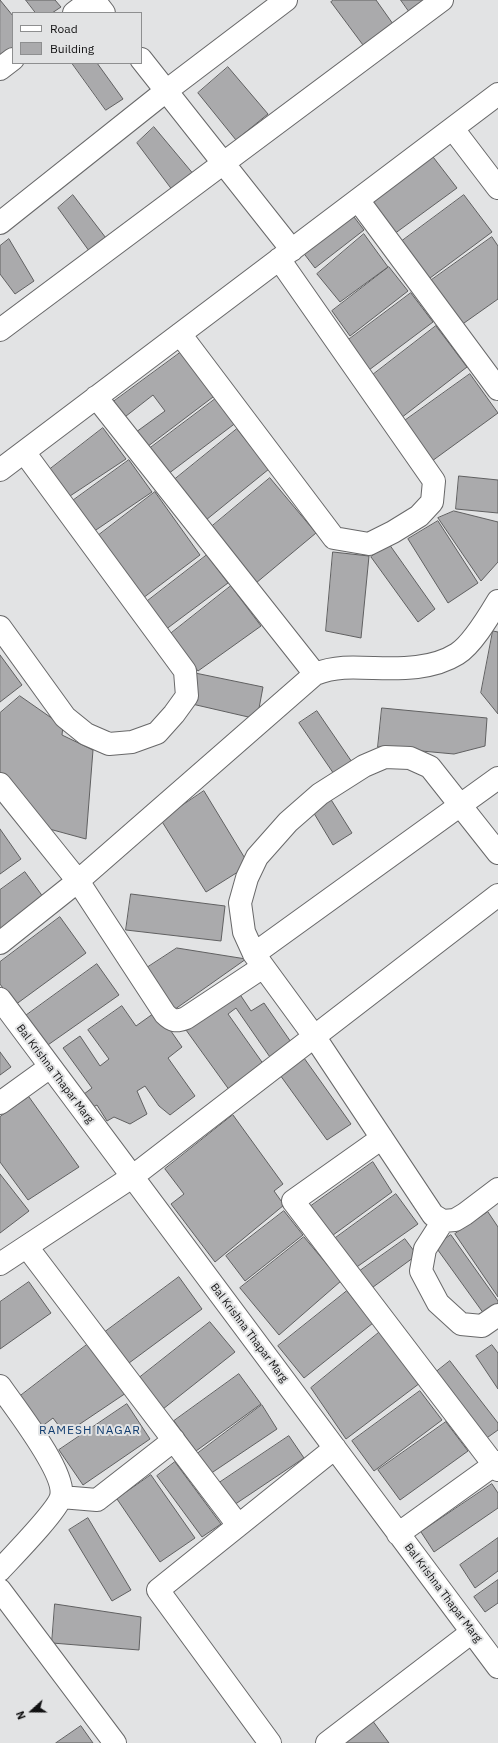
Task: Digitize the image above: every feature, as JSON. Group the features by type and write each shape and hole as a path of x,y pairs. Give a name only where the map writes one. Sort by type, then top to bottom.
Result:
{"street":[{"path":"75,12 93,0 103,12"},
{"path":"0,223 166,91 286,0"},
{"path":"0,330 442,0"},
{"path":"0,69 12,60"},
{"path":"142,60 224,164 434,481 432,502 418,516 370,544 334,538 180,334"},
{"path":"0,470 498,94"},
{"path":"453,129 498,188"},
{"path":"358,200 498,389"},
{"path":"96,397 315,674"},
{"path":"0,627 65,717 86,734 109,744 132,742 156,733 174,714 187,696 185,671 24,452"},
{"path":"0,943 78,881 315,674 329,668 354,667 398,669 434,664 458,653 473,638 498,601"},
{"path":"498,853 430,766 410,758 385,757 364,766 320,794 283,828 257,857 247,878 240,903 244,932 259,960 314,1036 433,1215 444,1221 455,1220 498,1189"},
{"path":"0,784 78,881 165,1014 171,1020 178,1021 186,1018 259,960 498,778"},
{"path":"0,1264 132,1177 498,895"},
{"name":"Bal Krishna Thapar Marg","path":"0,999 498,1667"},
{"path":"0,1103 50,1066"},
{"path":"382,1138 293,1201 497,1466 398,1534"},
{"path":"444,1221 425,1249 421,1271 438,1303 461,1324 482,1326 498,1315"},
{"path":"27,1247 238,1525"},
{"path":"0,1386 54,1466 60,1481 61,1497 52,1511 0,1570"},
{"path":"61,1497 97,1500 174,1440"},
{"path":"270,1743 158,1590 335,1448"},
{"path":"0,1590 115,1743"},
{"path":"327,1743 472,1632"}],"building":[{"path":"0,0 12,15 12,48 0,57"},
{"path":"26,0 55,0 61,7 54,12 35,12"},
{"path":"334,0 376,0 393,24 363,45 331,2"},
{"path":"401,0 429,0 411,14"},
{"path":"73,64 98,64 123,99 106,110"},
{"path":"228,67 268,114 236,140 198,93"},
{"path":"154,127 195,176 173,191 137,143"},
{"path":"430,153 457,188 390,237 364,202"},
{"path":"73,195 109,242 92,255 58,208"},
{"path":"464,195 492,232 426,281 398,244"},
{"path":"351,213 364,230 315,268 302,251"},
{"path":"364,234 388,267 340,302 317,274"},
{"path":"492,237 498,246 498,299 457,328 426,284"},
{"path":"9,239 34,281 15,294 0,274 0,246"},
{"path":"389,267 408,291 350,336 332,311"},
{"path":"411,293 433,322 369,370 347,341"},
{"path":"436,326 467,367 401,418 370,377"},
{"path":"184,350 217,394 143,450 132,435 165,411 153,395 121,420 109,405"},
{"path":"470,374 498,413 432,461 403,422"},
{"path":"218,397 237,422 164,477 145,452"},
{"path":"103,428 126,459 70,496 49,470"},
{"path":"237,429 269,469 206,520 174,480"},
{"path":"129,460 152,492 93,532 71,502"},
{"path":"459,476 498,480 498,513 456,509"},
{"path":"270,478 316,533 256,583 210,528"},
{"path":"155,492 200,555 143,598 95,538"},
{"path":"454,511 498,522 498,562 481,581 438,518"},
{"path":"438,521 478,583 448,603 408,539"},
{"path":"389,544 435,609 418,622 371,557"},
{"path":"333,552 369,556 361,638 326,631"},
{"path":"207,555 228,583 165,630 145,603"},
{"path":"231,586 261,626 198,671 169,635"},
{"path":"493,631 498,632 498,714 481,693"},
{"path":"0,655 22,685 0,702"},
{"path":"195,673 263,687 257,719 192,704"},
{"path":"20,696 63,726 62,735 93,750 86,839 42,827 0,775 0,713"},
{"path":"382,708 487,718 485,746 454,754 378,747"},
{"path":"317,711 354,765 336,777 299,723"},
{"path":"204,791 249,865 206,892 161,820"},
{"path":"330,798 352,833 333,845 312,810"},
{"path":"0,829 21,859 0,874"},
{"path":"25,872 46,901 0,935 0,890"},
{"path":"131,894 225,906 221,941 126,930"},
{"path":"60,917 86,953 15,1005 0,984 0,962"},
{"path":"177,948 246,959 171,1012 142,971"},
{"path":"97,964 119,995 45,1047 24,1017"},
{"path":"239,993 251,1011 264,1003 293,1045 272,1060 236,1008 228,1014 264,1065 230,1091 186,1030"},
{"path":"122,1006 136,1026 157,1011 182,1047 168,1058 195,1096 170,1115 159,1106 145,1086 137,1091 147,1114 130,1124 114,1117 107,1121 97,1105 89,1109 80,1097 92,1088 63,1048 80,1036 100,1066 109,1059 88,1030"},
{"path":"0,1052 11,1067 0,1075"},
{"path":"304,1058 351,1124 327,1140 280,1075"},
{"path":"29,1097 79,1167 28,1200 0,1162 0,1117"},
{"path":"233,1115 283,1184 274,1191 284,1205 215,1262 171,1204 184,1194 165,1169"},
{"path":"373,1162 392,1192 329,1238 311,1206"},
{"path":"0,1174 29,1211 0,1233"},
{"path":"396,1194 418,1224 351,1271 330,1242"},
{"path":"284,1211 303,1235 245,1281 226,1256"},
{"path":"488,1212 498,1227 498,1297 455,1234"},
{"path":"451,1235 498,1301 498,1304 484,1314 435,1246"},
{"path":"304,1237 341,1281 279,1335 240,1288"},
{"path":"405,1239 417,1255 369,1290 357,1273"},
{"path":"179,1277 202,1309 129,1363 105,1332"},
{"path":"29,1282 51,1313 0,1349 0,1302"},
{"path":"347,1291 373,1323 304,1378 278,1346"},
{"path":"210,1322 235,1352 163,1409 139,1378"},
{"path":"381,1331 420,1383 346,1439 311,1388"},
{"path":"88,1344 126,1393 65,1434 53,1418 41,1427 19,1397"},
{"path":"492,1345 498,1353 498,1389 476,1356"},
{"path":"450,1361 498,1423 498,1430 481,1442 431,1376"},
{"path":"239,1374 261,1404 196,1451 174,1421"},
{"path":"420,1391 442,1420 374,1471 352,1441"},
{"path":"127,1404 150,1439 83,1485 59,1450"},
{"path":"262,1405 277,1429 210,1474 197,1454"},
{"path":"446,1422 468,1451 400,1500 378,1470"},
{"path":"289,1436 304,1458 231,1507 216,1485"},
{"path":"175,1462 221,1524 202,1537 157,1476"},
{"path":"151,1475 195,1538 160,1562 117,1499"},
{"path":"492,1484 498,1493 498,1508 434,1552 421,1532"},
{"path":"88,1518 131,1590 112,1601 69,1530"},
{"path":"498,1538 498,1571 475,1588 460,1565"},
{"path":"498,1580 498,1603 485,1612 474,1597"},
{"path":"55,1604 141,1617 139,1650 52,1643"},
{"path":"372,1720 389,1743 341,1743"},
{"path":"81,1726 93,1743 56,1743"}],"district":[{"name":"RAMESH NAGAR","path":"90,1431"}]}
